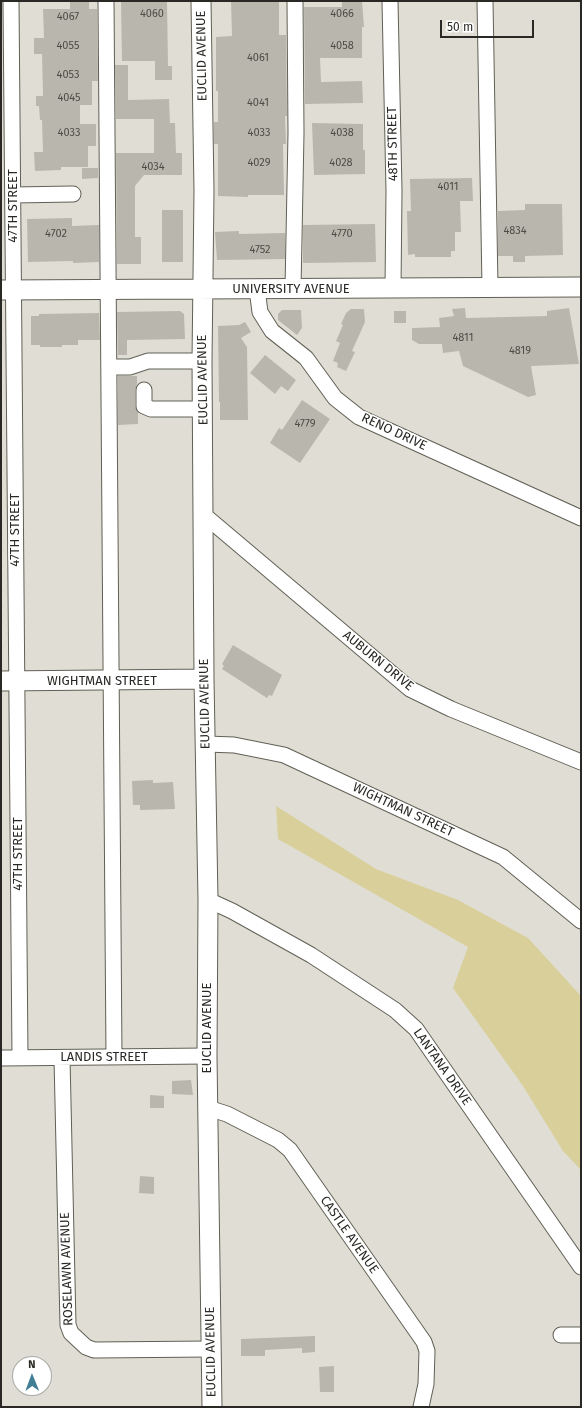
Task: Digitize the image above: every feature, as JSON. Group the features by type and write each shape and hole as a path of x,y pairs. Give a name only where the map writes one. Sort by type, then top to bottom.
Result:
{"main road":[{"name":"EUCLID AVENUE","path":"201,1 204,190 202,289 204,679 208,900 207,1056 212,1407"},
{"name":"UNIVERSITY AVENUE","path":"7,290 581,287"},
{"name":"WIGHTMAN STREET","path":"9,681 204,679"}],"street":[{"name":"47TH STREET","path":"11,1 7,290 9,681 20,1058"},
{"path":"106,1 114,1057"},
{"path":"293,289 296,134 295,1"},
{"name":"48TH STREET","path":"390,1 394,191 394,288"},
{"path":"485,1 490,287"},
{"path":"9,198 73,194"},
{"name":"RENO DRIVE","path":"257,289 260,312 272,331 306,358 335,398 359,417 581,518"},
{"path":"109,367 130,367 148,361 202,361"},
{"path":"144,390 144,406 151,409 203,409"},
{"name":"AUBURN DRIVE","path":"204,515 410,689 451,709 581,762"},
{"name":"WIGHTMAN STREET","path":"206,744 234,745 284,756 503,857 581,921"},
{"name":"LANTANA DRIVE","path":"208,900 232,911 311,955 395,1010 416,1029 581,1267"},
{"name":"LANDIS STREET","path":"1,1058 207,1056"},
{"name":"ROSELAWN AVENUE","path":"62,1058 68,1325 71,1334 86,1347 94,1350 211,1349"},
{"name":"CASTLE AVENUE","path":"208,1108 227,1114 278,1140 290,1150 424,1342 427,1351 426,1384 421,1407"},
{"path":"561,1335 581,1335"}],"shaded area":[{"path":"276,806 376,869 458,900 528,938 581,996 581,1170 563,1151 523,1086 453,988 468,947 278,839"}],"building":[{"path":"70,1 89,1 89,9 97,9 98,81 92,81 92,105 80,105 80,124 96,124 96,146 88,146 88,167 61,167 61,170 35,171 34,152 43,152 42,120 40,120 39,106 36,106 36,96 43,96 42,54 34,54 34,38 44,38 43,9 70,9"},
{"path":"121,1 167,1 168,66 172,66 172,80 155,80 155,61 122,61"},
{"path":"231,1 279,1 279,35 286,35 287,116 285,116 286,144 283,144 284,195 248,195 248,197 218,196 218,144 214,144 214,122 218,122 218,91 216,91 216,37 232,36"},
{"path":"342,1 362,1 364,27 362,27 362,58 320,58 321,82 362,81 363,103 305,104 304,7 342,7"},
{"path":"115,65 128,65 128,100 169,99 170,123 175,123 176,153 182,153 182,175 144,175 135,186 135,237 141,237 141,264 117,264 116,153 154,153 154,119 116,119"},
{"path":"312,123 363,124 365,174 314,175"},
{"path":"82,168 98,168 98,178 82,179"},
{"path":"472,178 473,201 460,201 461,232 455,232 455,251 451,251 451,257 415,257 415,254 408,255 407,211 411,211 410,179"},
{"path":"525,204 562,204 563,255 525,256 525,262 513,262 513,256 498,256 498,211 525,210"},
{"path":"162,210 183,210 183,262 162,262"},
{"path":"72,218 72,226 99,225 99,262 28,262 27,219"},
{"path":"375,224 376,262 303,263 303,225"},
{"path":"239,231 239,234 285,233 285,259 217,260 215,232"},
{"path":"465,308 466,318 547,316 547,311 569,308 579,364 531,366 536,395 528,397 463,366 459,351 443,353 442,344 419,344 412,340 412,328 440,327 439,318 454,316 452,309"},
{"path":"351,309 364,309 365,322 352,351 355,352 346,371 337,367 338,363 333,361 340,343 336,341 343,325 341,324 346,313"},
{"path":"282,310 301,310 302,328 297,335 278,320 278,314"},
{"path":"180,311 184,314 185,339 127,340 127,355 118,355 117,312"},
{"path":"394,311 406,311 406,323 394,323"},
{"path":"99,313 100,340 78,340 78,345 62,345 62,347 40,347 40,345 31,345 31,316 39,316 39,314"},
{"path":"245,322 251,332 241,338 247,347 248,420 220,420 218,326 239,325"},
{"path":"265,355 296,380 288,391 281,386 275,394 250,373"},
{"path":"118,376 137,376 135,406 138,412 138,424 118,425"},
{"path":"302,400 330,419 300,463 270,443 279,428 282,430"},
{"path":"233,645 282,675 272,696 269,695 267,698 222,669 224,666 222,664"},
{"path":"153,780 153,783 173,782 175,809 140,810 140,805 133,805 132,781"},
{"path":"191,1080 193,1095 172,1094 172,1081"},
{"path":"150,1095 164,1096 164,1108 150,1108"},
{"path":"140,1176 154,1177 154,1194 139,1193"},
{"path":"315,1336 315,1352 302,1353 302,1348 265,1350 265,1356 241,1356 241,1339"},
{"path":"334,1366 334,1392 320,1392 319,1367"}]}
